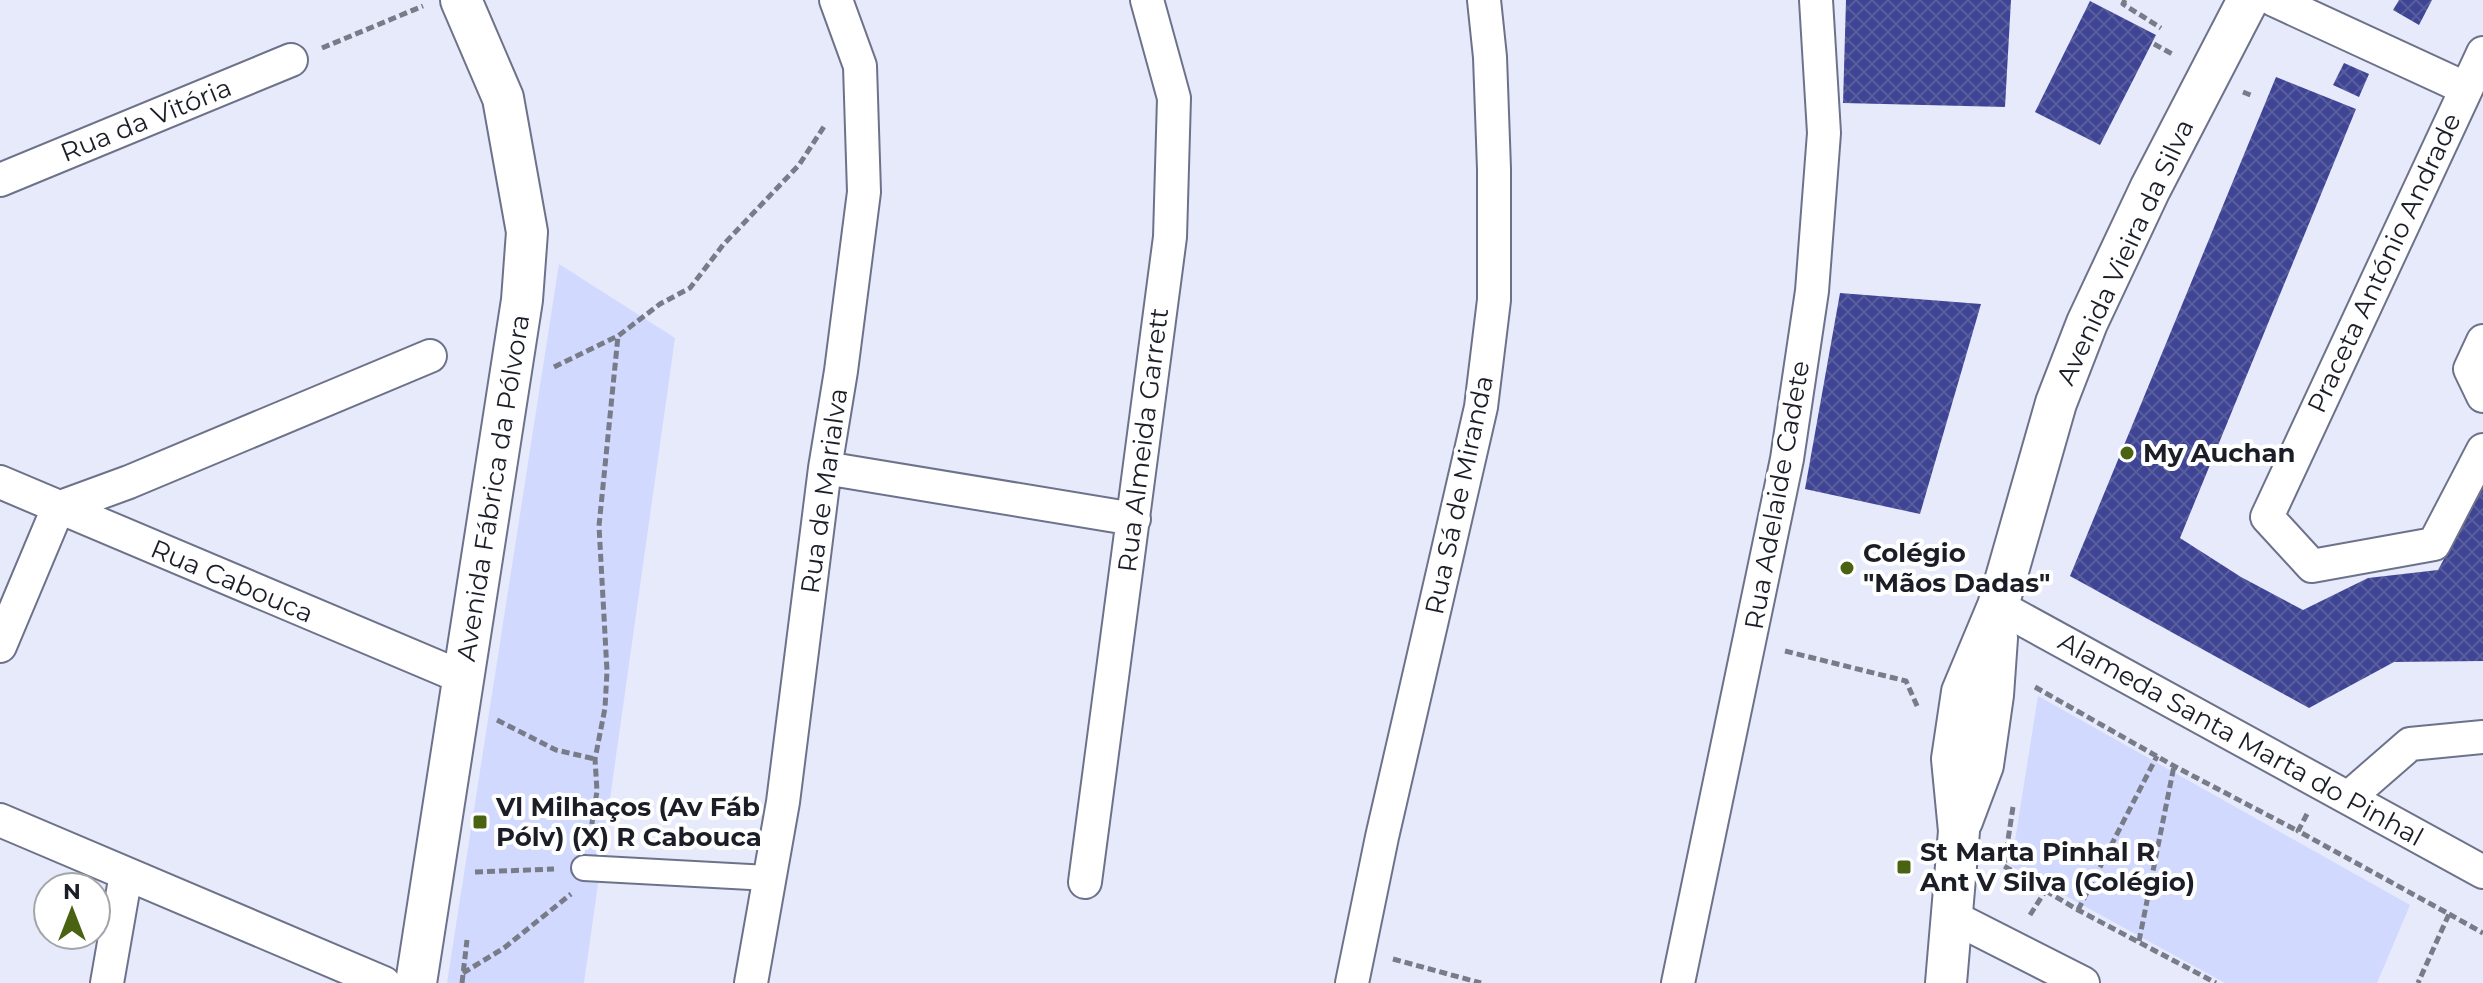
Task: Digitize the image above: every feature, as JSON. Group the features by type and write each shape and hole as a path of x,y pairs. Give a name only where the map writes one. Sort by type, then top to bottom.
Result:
{"street":[{"name":"Avenida Fábrica da Pólvora","path":"416,983 522,300 527,232 503,98 461,0"},
{"name":"Rua de Marialva","path":"751,983 783,802 864,192 860,66 836,0"},
{"name":"Rua Almeida Garrett","path":"1085,882 1170,237 1174,98 1147,0"},
{"name":"Rua Sá de Miranda","path":"1352,983 1382,837 1481,407 1494,300 1494,169 1490,57 1484,0"},
{"name":"Rua Adelaide Cadete","path":"1678,983 1787,459 1812,291 1824,133 1816,0"},
{"name":"Avenida Vieira da Silva","path":"1946,983 1959,831 1952,759 1962,692 1998,606 2056,403 2097,299 2248,0"},
{"name":"Praceta António Andrade","path":"2274,0 2465,88"},
{"name":"Praceta António Andrade","path":"2483,53 2267,517 2312,566 2434,544 2483,450"},
{"name":"Rua da Vitória","path":"0,180 291,60"},
{"path":"2483,341 2470,369 2483,396"},
{"path":"0,646 58,508 129,482 430,356"},
{"path":"825,468 1134,519"},
{"name":"Rua Cabouca","path":"0,482 464,678"},
{"name":"Avenida Vieira da Silva","path":"1959,831 1983,765 1993,695 1998,606"},
{"name":"Alameda Santa Marta do Pinhal","path":"1998,606 2483,872"},
{"path":"2336,791 2410,744 2483,737"},
{"path":"0,820 384,983"},
{"path":"584,868 770,878"},
{"path":"107,983 126,874"},
{"path":"1951,916 2083,983"}],"path":[{"path":"291,60 437,0"},
{"path":"2125,0 2123,4 2161,28"},
{"path":"462,983 463,973 504,948 569,897 584,868 597,791 595,759 605,708 607,671 599,526 618,336 660,304 690,288 723,245 799,165 828,121"},
{"path":"1751,635 1783,651 1906,681 1918,708 1957,728"},
{"path":"2032,699 2035,686 2174,766 2483,933"},
{"path":"496,720 556,750 595,759"},
{"path":"2078,910 2157,756"},
{"path":"2139,942 2174,766"},
{"path":"2298,831 2336,791"},
{"path":"2015,794 2004,866 2078,910 2216,983"},
{"path":"475,872 584,868"},
{"path":"2418,983 2449,914"},
{"path":"1360,950 1481,983"}],"shaded area":[{"path":"559,264 675,338 584,983 447,983"},
{"path":"2038,696 2410,905 2377,983 2225,983 2011,866"}],"building":[{"path":"1846,0 2011,0 2005,107 1843,103"},
{"path":"2399,0 2432,0 2419,25 2393,10"},
{"path":"2090,1 2156,35 2100,145 2035,112"},
{"path":"2344,63 2369,74 2359,97 2333,85"},
{"path":"2276,77 2356,109 2180,538 2241,577 2303,610 2368,578 2438,570 2483,487 2483,661 2394,662 2309,708 2070,576"},
{"path":"1840,293 1981,304 1920,514 1805,489"}],"place":[{"name":"My Auchan","path":"2127,453"},
{"name":"Colégio \"Mãos Dadas\"","path":"1847,568"},
{"name":"Vl Milhaços (Av Fáb Pólv) (X) R Cabouca","path":"480,822"},
{"name":"St Marta Pinhal R Ant V Silva (Colégio)","path":"1904,867"}]}
